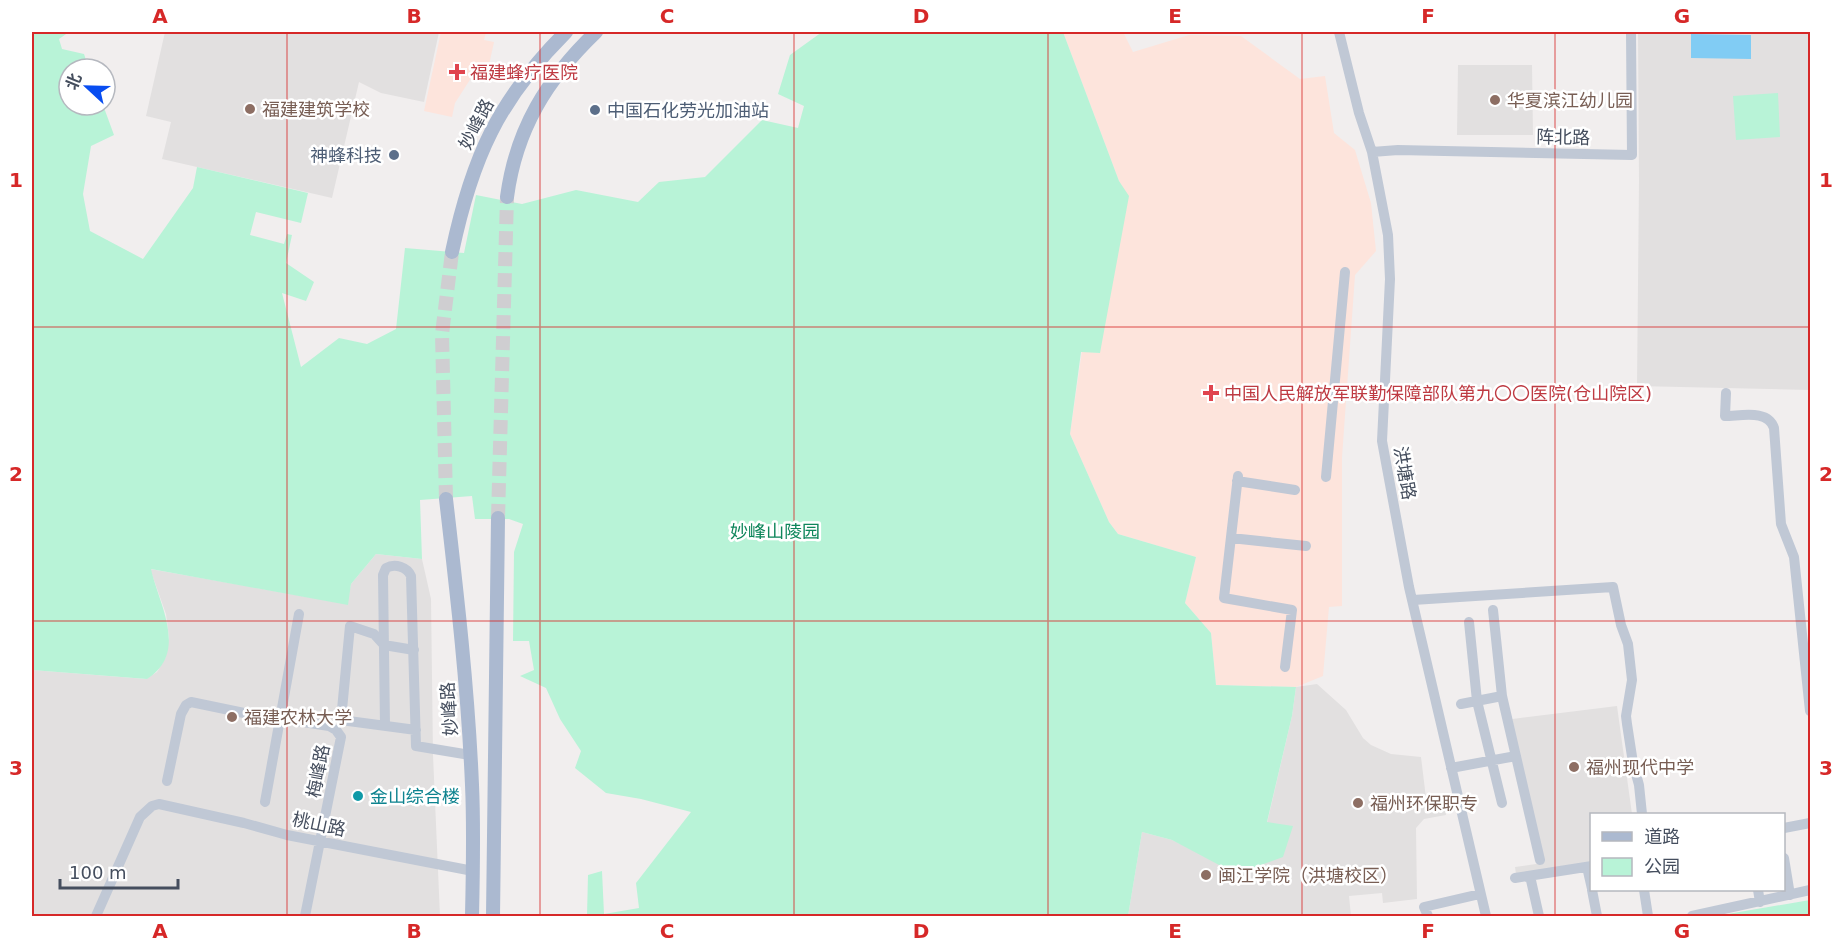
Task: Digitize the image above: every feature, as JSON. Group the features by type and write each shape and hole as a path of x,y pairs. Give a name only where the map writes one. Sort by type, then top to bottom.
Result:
{"main road":[{"name":"妙峰路","path":"452,252 468,187 480,153 494,125 526,76 566,32"},
{"path":"507,197 517,153 538,104 557,72 596,32"},
{"name":"妙峰路","path":"446,499 462,632 470,755 473,811 472,916"},
{"path":"493,916 498,518"}],"street":[{"name":"洪塘路","path":"1339,32 1371,152 1386,220 1390,264 1382,441 1413,600 1486,916"},
{"name":"阵北路","path":"1371,152 1398,150 1632,154 1631,32"},
{"path":"1326,477 1346,272"},
{"path":"1726,393 1725,416 1763,415 1770,420 1774,428 1781,524 1794,557 1810,711"},
{"path":"1285,667 1292,610 1224,598 1237,478 1295,490"},
{"path":"1231,538 1306,546"},
{"path":"385,726 384,570 389,566 400,567 409,572 411,576 416,746 470,755"},
{"path":"1413,600 1613,586 1621,625 1628,645 1632,691 1626,724 1639,785 1642,813"},
{"path":"1493,610 1502,696 1540,860"},
{"path":"265,802 299,614"},
{"path":"1469,622 1477,701 1502,803"},
{"path":"414,650 384,645 374,634 350,626 341,720 416,730"},
{"path":"1461,704 1502,696"},
{"path":"167,781 181,714 189,703 197,702 280,719"},
{"name":"梅峰路","path":"280,719 328,726 336,730 341,737 304,916"},
{"path":"1451,768 1516,756"},
{"name":"桃山路","path":"97,916 140,817 159,804 320,842 473,871"},
{"path":"1785,828 1810,823"},
{"path":"1785,864 1790,895"},
{"path":"1515,878 1589,866"},
{"path":"1530,876 1539,916"},
{"path":"1692,916 1810,890"},
{"path":"1592,891 1597,916"},
{"path":"1644,891 1648,916"},
{"path":"1758,891 1760,902"},
{"path":"1428,916 1424,907 1480,894"}],"shaded area":[{"name":"福建建筑学校","path":"165,32 439,32 424,102 381,93 359,82 332,198 162,159 171,122 146,116"},
{"name":"福建蜂疗医院","path":"441,32 486,32 484,40 494,42 488,69 473,75 455,103 452,117 424,111"},
{"name":"中国人民解放军联勤保障部队第九〇〇医院(仓山院区)","path":"1063,32 1123,32 1133,52 1189,35 1241,36 1300,79 1325,76 1334,133 1355,150 1371,203 1376,251 1355,275 1342,457 1342,606 1329,607 1323,676 1296,687 1216,685 1211,633 1185,603 1196,557 1118,534 1109,522 1070,434 1082,351 1099,353 1128,196 1119,181"},
{"path":"1638,32 1810,32 1810,390 1637,386"},
{"name":"华夏滨江幼儿园","path":"1458,65 1532,65 1533,135 1457,135"},
{"name":"福建农林大学","path":"376,554 422,559 431,599 433,755 440,916 32,916 32,670 146,679 157,672 165,659 169,637 166,614 150,569 347,604 351,584"},
{"name":"福州环保职专","path":"1317,684 1346,710 1363,738 1371,745 1391,754 1421,757 1426,798 1443,795 1446,815 1424,819 1416,828 1417,899 1383,903 1382,893 1349,896 1351,916 1128,916 1142,832 1172,840 1196,851 1267,823 1292,716 1296,687"},
{"name":"福州现代中学","path":"1617,706 1632,813 1590,813 1590,864 1516,874 1515,867 1543,863 1512,719"}],"green space":[{"name":"妙峰山陵园","path":"32,32 69,32 59,39 62,49 84,54 85,57 57,57 57,117 107,117 114,135 91,146 83,194 90,231 143,259 193,188 197,167 308,193 301,223 256,212 250,235 284,244 287,234 292,235 286,263 314,282 306,301 282,293 301,367 339,338 367,344 396,329 405,248 464,253 476,195 522,204 576,190 638,202 659,182 705,177 762,120 798,128 804,106 778,94 790,55 822,32 1063,32 1119,181 1129,196 1100,353 1081,352 1070,434 1109,522 1118,534 1196,557 1185,603 1211,633 1216,685 1296,687 1292,716 1267,822 1293,826 1283,857 1236,874 1172,840 1142,832 1128,916 587,916 588,875 602,871 604,914 639,908 636,883 691,812 606,793 575,768 581,751 560,719 546,688 520,676 534,670 529,641 513,641 514,552 523,524 509,519 475,519 472,496 420,500 422,559 376,554 351,584 348,605 151,569 168,627 169,642 160,668 147,679 32,670"},
{"path":"1778,93 1780,137 1736,140 1733,96"},
{"path":"1810,900 1810,916 1716,916"}],"water":[{"path":"1691,34 1751,35 1751,59 1691,58"}],"tunnel":[{"path":"498,518 507,197"},
{"path":"446,499 442,334 452,252"}],"place":[{"name":"福建蜂疗医院","path":"457,72"},
{"name":"华夏滨江幼儿园","path":"1495,100"},
{"name":"福建建筑学校","path":"250,109"},
{"name":"中国石化劳光加油站","path":"595,110"},
{"name":"神蜂科技","path":"394,155"},
{"name":"中国人民解放军联勤保障部队第九〇〇医院(仓山院区)","path":"1211,393"},
{"name":"福建农林大学","path":"232,717"},
{"name":"福州现代中学","path":"1574,767"},
{"name":"金山综合楼","path":"358,796"},
{"name":"福州环保职专","path":"1358,803"},
{"name":"闽江学院（洪塘校区）","path":"1206,875"}]}
